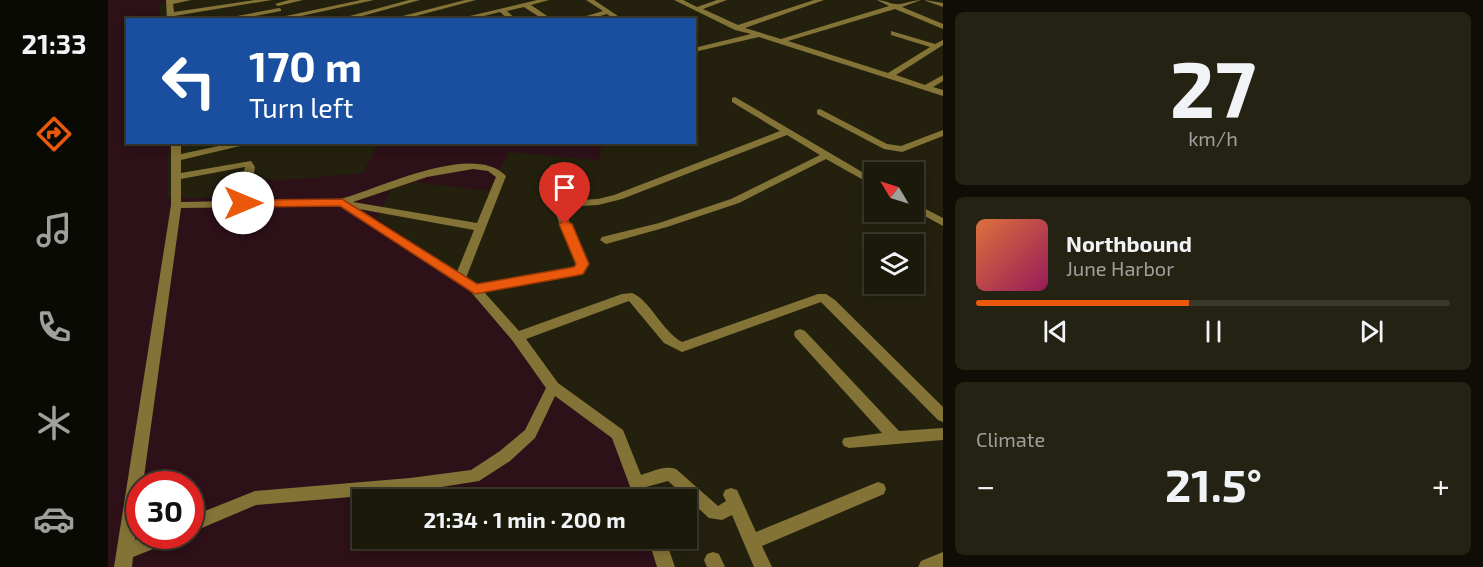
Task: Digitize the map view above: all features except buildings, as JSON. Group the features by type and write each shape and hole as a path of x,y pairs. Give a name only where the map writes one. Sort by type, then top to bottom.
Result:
{"street":[{"path":"188,0 169,1 171,17 269,0"},
{"path":"276,13 300,0"},
{"path":"235,18 319,11 371,0"},
{"path":"346,18 417,0"},
{"path":"398,18 473,0"},
{"path":"465,18 541,0"},
{"path":"589,0 618,18"},
{"path":"677,0 738,28 943,93"},
{"path":"697,9 724,0"},
{"path":"738,28 821,0"},
{"path":"880,0 943,27"},
{"path":"782,41 918,0"},
{"path":"928,0 943,5"},
{"path":"525,5 547,18"},
{"path":"501,10 511,18"},
{"path":"319,11 325,18"},
{"path":"584,18 609,12"},
{"path":"894,33 939,44"},
{"path":"696,50 760,35"},
{"path":"889,76 939,44"},
{"path":"926,88 943,77"},
{"path":"735,100 864,177"},
{"path":"820,112 890,148 902,149 940,137"},
{"path":"557,204 598,202 618,197 788,131"},
{"path":"124,560 176,205 176,144"},
{"path":"176,158 243,144"},
{"path":"606,240 663,225 735,201 826,155"},
{"path":"176,177 248,163 250,167 243,203"},
{"path":"475,289 574,272 582,268 557,204 554,167"},
{"path":"342,203 404,178 465,168 492,168 501,176 460,279"},
{"path":"176,205 342,203 479,227"},
{"path":"342,203 475,289 517,337 553,387 618,434 639,489"},
{"path":"924,212 943,223"},
{"path":"517,337 626,297 632,297 664,333 678,346 682,346 822,297 831,303 943,416"},
{"path":"800,334 895,437"},
{"path":"204,519 255,498 410,485 474,476 505,456 530,434 553,387"},
{"path":"849,442 943,434"},
{"path":"637,483 671,474 715,513 722,513 733,500 763,567"},
{"path":"751,542 878,489"},
{"path":"124,560 143,549"},
{"path":"660,549 666,567"},
{"path":"927,567 943,560"}],"shaded area":[{"path":"108,0 173,0 159,4 161,18 126,18 126,144 169,144 167,198 250,197 256,180 301,179 363,173 378,144 601,145 600,160 509,152 488,191 415,182 391,189 377,218 476,286 559,384 624,432 645,489 352,489 352,549 668,549 674,567 108,567"}],"route":[{"path":"243,203 342,203 475,289 579,271 582,264 565,224"}]}
